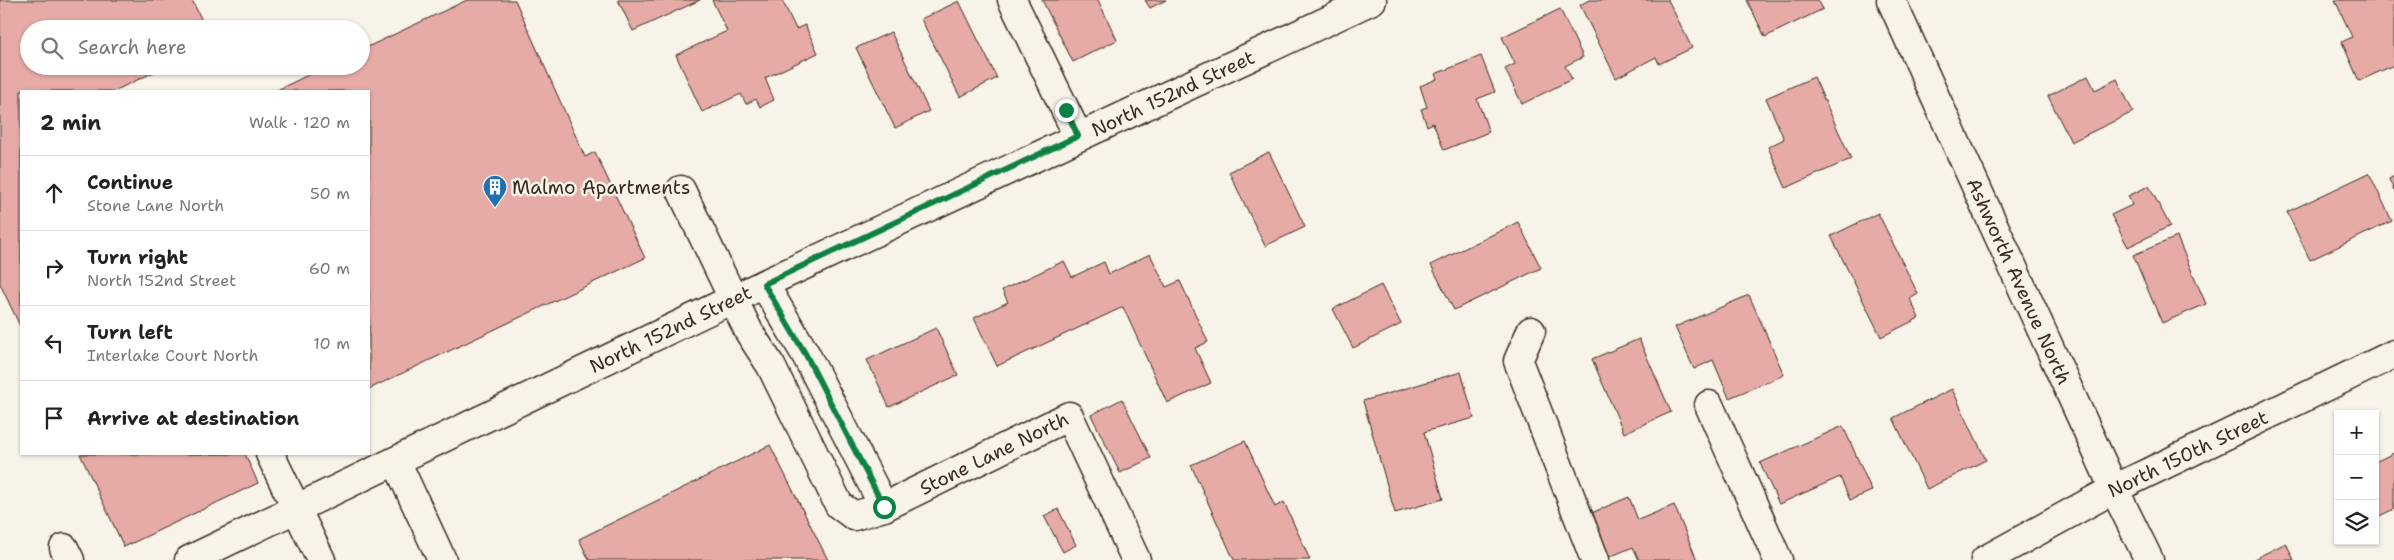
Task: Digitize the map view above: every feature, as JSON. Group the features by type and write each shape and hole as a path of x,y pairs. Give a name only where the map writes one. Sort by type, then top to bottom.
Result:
{"street":[{"path":"1012,0 1078,136"},
{"name":"North 152nd Street","path":"189,560 764,284 1372,0"},
{"name":"Ashworth Avenue North","path":"1891,0 2114,489 2149,560"},
{"path":"681,190 733,299"},
{"path":"764,284 806,355 884,507"},
{"name":"Stone Lane North","path":"733,299 749,332 771,366 839,505 854,516 884,507 1069,416 1136,560"},
{"path":"1530,331 1518,361 1595,560"},
{"name":"North 150th Street","path":"1985,560 2114,489 2394,354"},
{"path":"1709,404 1778,560"},
{"path":"270,455 321,560"},
{"path":"396,461 442,560"}],"building":[{"path":"0,0 192,0 202,20 20,20 20,75 148,75 116,90 20,90 20,326 0,284"},
{"name":"Malmo Apartments","path":"467,0 515,0 585,157 595,152 645,258 370,389 370,90 277,90 308,75 370,75 370,46"},
{"path":"618,0 700,0 633,31"},
{"path":"712,0 782,0 796,29 805,25 818,53 765,78 774,100 760,107 756,99 746,104 741,94 702,112 676,55 727,31"},
{"path":"1042,0 1098,0 1117,40 1073,62"},
{"path":"1145,0 1166,0 1150,8"},
{"path":"1589,0 1668,0 1692,48 1659,64 1656,57 1616,78 1580,5"},
{"path":"1747,0 1818,0 1823,9 1765,37"},
{"path":"2335,0 2394,0 2394,65 2359,81 2342,42 2352,37"},
{"path":"959,1 997,78 960,97 921,19"},
{"path":"1560,9 1583,57 1565,66 1572,79 1522,104 1505,69 1515,64 1502,37"},
{"path":"891,32 929,111 895,128 856,48"},
{"path":"1481,56 1495,92 1477,99 1489,132 1444,150 1433,123 1427,126 1421,109 1427,107 1420,86 1437,79 1435,74"},
{"path":"2088,76 2095,90 2117,79 2133,112 2071,142 2048,96"},
{"path":"1814,77 1851,159 1786,188 1768,147 1784,139 1766,98"},
{"path":"1269,152 1305,227 1265,246 1229,172"},
{"path":"2369,173 2392,221 2310,260 2287,212"},
{"path":"2394,176 2394,191 2389,179"},
{"path":"2149,186 2170,226 2128,247 2111,215 2132,205 2128,196"},
{"path":"1878,213 1918,294 1910,299 1919,318 1881,337 1831,236"},
{"path":"1518,222 1541,268 1454,310 1431,265"},
{"path":"2177,237 2206,304 2162,323 2133,255"},
{"path":"1150,254 1166,287 1180,281 1208,342 1195,348 1211,383 1167,403 1123,307 997,366 974,318 1008,302 1002,290 1064,261 1072,277 1104,262 1109,274"},
{"path":"1381,285 1401,324 1353,348 1333,309"},
{"path":"1749,295 1784,375 1729,398 1713,360 1694,369 1675,327"},
{"path":"936,328 958,375 889,407 867,360"},
{"path":"1639,339 1671,412 1624,433 1592,359"},
{"path":"1461,372 1474,418 1424,432 1443,499 1395,513 1363,401"},
{"path":"1952,389 1986,460 1927,489 1893,418"},
{"path":"1122,399 1151,458 1120,473 1091,415"},
{"path":"1843,426 1872,491 1850,500 1840,477 1779,504 1760,463"},
{"path":"1245,441 1275,507 1284,502 1310,560 1234,560 1191,465"},
{"path":"770,445 828,560 589,560 579,539"},
{"path":"2394,453 2394,509 2379,516 2379,500 2379,460"},
{"path":"80,455 245,455 258,483 124,547"},
{"path":"1629,497 1638,520 1674,505 1697,560 1639,560 1633,547 1607,558 1589,514"},
{"path":"1058,509 1076,545 1063,552 1044,516"},
{"path":"2286,543 2294,560 2252,560"}],"place":[{"name":"Malmo Apartments","path":"495,208"}],"route":[{"path":"884,507 806,355 764,284 1078,136 1066,110"}]}
